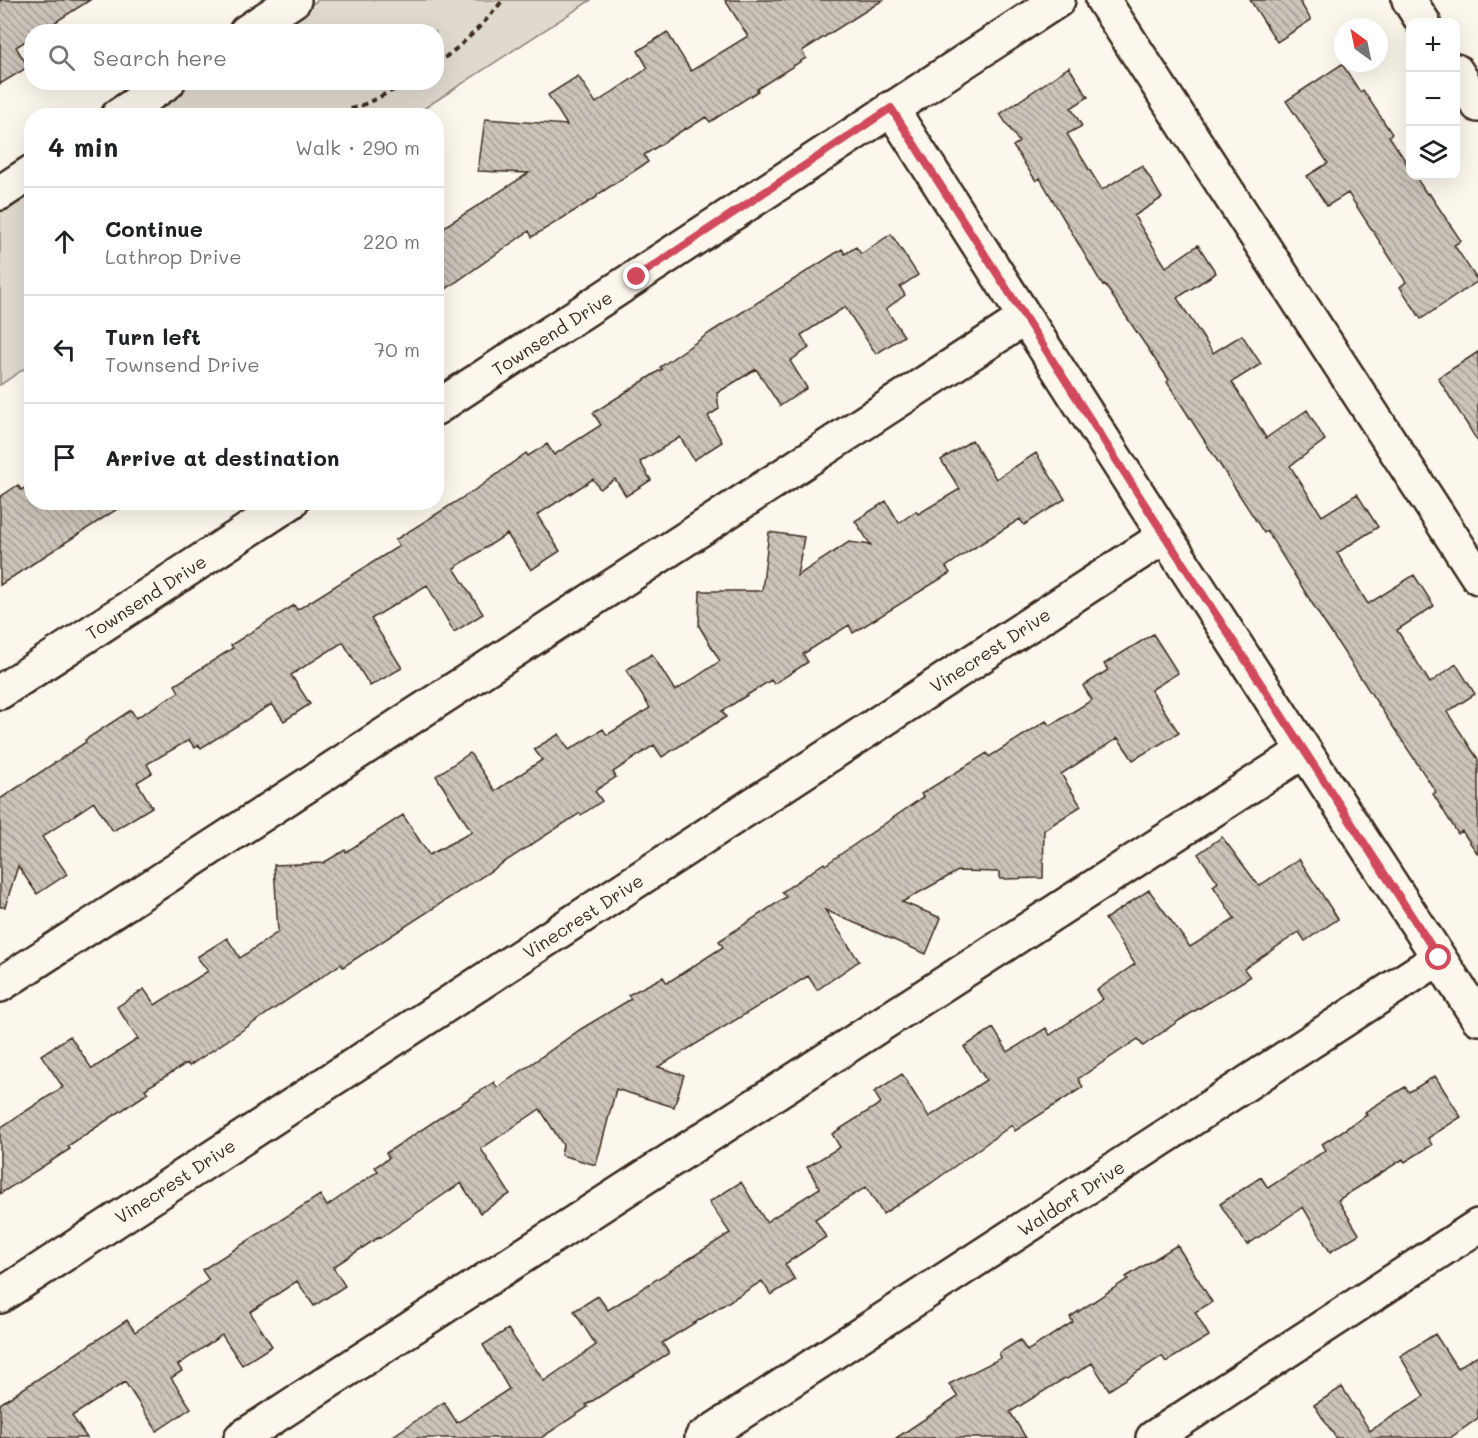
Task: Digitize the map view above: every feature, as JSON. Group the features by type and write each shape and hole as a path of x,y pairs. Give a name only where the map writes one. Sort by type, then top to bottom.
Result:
{"street":[{"path":"258,24 294,0"},
{"name":"Townsend Drive","path":"444,403 1058,0"},
{"path":"1102,0 1478,577"},
{"path":"1409,0 1420,18"},
{"path":"1456,72 1478,105"},
{"path":"130,108 156,90"},
{"path":"891,108 1478,1018"},
{"path":"0,193 24,177"},
{"path":"0,985 1025,318"},
{"name":"Townsend Drive","path":"0,692 279,510"},
{"name":"Vinecrest Drive","path":"0,1296 1165,536"},
{"path":"241,1438 1304,751"},
{"name":"Waldorf Drive","path":"702,1438 1439,958"},
{"path":"1153,1438 1478,1226"}],"path":[{"path":"444,58 489,17 503,0"},
{"path":"354,108 394,90"}],"shaded area":[{"path":"318,0 591,0 425,108 153,108 180,90 444,90 444,24 281,24"},
{"path":"24,191 24,369 0,385 0,207"}],"building":[{"path":"0,0 90,0 52,24 24,24 24,42 16,47 24,60 24,69 0,84"},
{"path":"725,0 883,0 802,51 806,58 757,89 758,91 710,122 706,117 686,128 644,155 648,162 597,197 532,237 529,231 444,290 444,227 529,173 478,171 485,119 567,125 548,95 578,76 596,103 648,68 638,51 667,32 691,71 748,36"},
{"path":"1250,0 1299,0 1311,20 1277,42"},
{"path":"1069,67 1088,97 1071,108 1082,126 1067,134 1102,190 1142,165 1162,198 1134,216 1166,267 1198,245 1216,273 1177,298 1213,353 1242,335 1261,364 1232,382 1266,438 1307,410 1325,440 1290,466 1322,516 1357,494 1378,527 1337,553 1368,604 1414,575 1434,606 1397,630 1430,683 1456,664 1475,694 1447,712 1478,759 1478,854 1462,831 1458,834 1433,794 1436,792 1267,531 1264,533 1167,382 1169,380 1105,285 1103,286 1040,178 1036,181 1013,146 1019,142 1000,114"},
{"path":"1334,69 1334,72 1347,72 1360,92 1363,90 1392,134 1389,136 1406,162 1406,180 1418,180 1427,194 1429,193 1461,241 1454,245 1478,281 1421,319 1400,287 1406,282 1348,193 1327,206 1307,176 1328,163 1286,101"},
{"path":"891,234 918,275 900,287 905,295 886,309 904,336 876,354 845,307 801,335 809,348 790,361 807,388 780,406 756,369 717,393 719,409 708,416 722,442 694,460 680,437 640,462 651,480 626,496 615,479 600,489 593,479 537,515 560,551 531,570 507,534 454,568 483,614 454,632 427,585 371,619 402,668 370,686 343,642 291,675 310,704 284,721 272,704 201,748 199,745 195,748 189,740 147,764 152,773 137,782 152,807 113,831 94,802 42,837 67,874 37,894 18,866 5,907 0,907 0,799 131,710 136,718 179,692 175,685 233,648 231,645 294,605 297,610 399,546 395,540 478,488 526,453 528,456 547,444 554,455 601,425 593,413 662,369 660,367 711,332 842,249 845,254 856,247 861,254"},
{"path":"1478,352 1478,442 1438,378"},
{"path":"972,440 996,479 1036,453 1065,499 1024,525 1020,519 969,551 946,567 950,573 853,633 849,625 803,654 808,662 774,684 771,680 722,711 726,717 662,757 654,745 613,772 616,777 595,791 602,801 343,967 341,964 189,1066 187,1063 145,1089 148,1093 68,1146 70,1149 0,1194 0,1128 63,1087 41,1055 70,1036 92,1069 138,1039 117,1007 144,989 155,1005 208,971 197,957 227,938 240,958 278,932 274,865 323,863 345,850 346,852 403,815 429,855 472,832 436,776 470,753 495,791 542,760 534,749 559,734 569,750 603,729 607,735 650,708 626,670 652,654 675,691 720,661 699,626 700,591 762,591 769,532 804,537 797,576 849,542 871,545 855,521 886,501 899,523 916,511 918,514 960,489 941,460"},
{"path":"18,485 21,490 24,488 24,510 116,510 0,585 0,497"},
{"path":"1153,634 1178,673 1151,690 1179,733 1133,760 1118,738 1061,774 1081,806 1044,830 1043,878 1000,879 1000,872 958,871 902,902 941,918 926,954 825,910 859,961 817,990 808,976 658,1067 684,1075 674,1107 616,1089 596,1165 561,1155 563,1145 540,1109 481,1149 510,1194 480,1213 461,1183 333,1267 345,1286 314,1306 297,1281 250,1312 272,1346 242,1365 222,1335 178,1365 182,1371 171,1378 191,1408 157,1431 125,1382 72,1416 87,1438 0,1438 0,1404 127,1320 135,1332 209,1280 202,1270 320,1195 327,1206 378,1171 375,1167 389,1158 386,1153 494,1082 497,1088 581,1029 631,999 628,995 663,977 667,983 723,947 719,941 786,897 782,892 923,797 921,794 987,753 989,757 1046,721 1050,726 1092,700 1083,686 1108,670 1104,664"},
{"path":"1222,837 1259,886 1299,859 1338,919 1305,941 1299,932 1244,969 1250,977 1143,1046 1138,1039 1078,1079 1083,1087 1015,1131 1012,1125 930,1184 883,1214 866,1187 815,1219 826,1237 785,1264 795,1280 771,1295 762,1281 662,1343 669,1353 586,1405 588,1407 541,1438 390,1438 444,1402 457,1423 509,1389 483,1345 508,1329 544,1381 596,1345 574,1311 598,1296 608,1310 730,1233 709,1202 741,1182 766,1222 820,1188 807,1167 840,1147 832,1134 881,1103 874,1092 902,1074 929,1117 986,1080 964,1047 993,1028 1008,1052 1046,1028 1050,1035 1103,999 1097,990 1135,964 1105,919 1149,890 1190,947 1235,919 1213,886 1218,882 1198,854"},
{"path":"1435,1076 1461,1117 1428,1138 1432,1145 1405,1162 1403,1159 1338,1200 1359,1234 1330,1252 1303,1207 1247,1245 1220,1204 1261,1177 1268,1188 1326,1150 1322,1144 1367,1115 1365,1112 1405,1087 1409,1092"},
{"path":"1177,1245 1212,1302 1195,1312 1209,1336 1166,1362 1162,1356 1109,1390 1092,1363 1067,1379 1065,1378 1010,1412 1026,1438 896,1438 958,1397 949,1384 1001,1358 999,1353 1020,1340 1027,1351 1073,1322 1070,1317 1128,1279 1126,1277"},
{"path":"1435,1334 1457,1368 1478,1355 1478,1418 1450,1438 1336,1438 1314,1405 1342,1387 1370,1431 1424,1396 1400,1356"}],"route":[{"path":"637,277 891,108 1439,958"}]}
